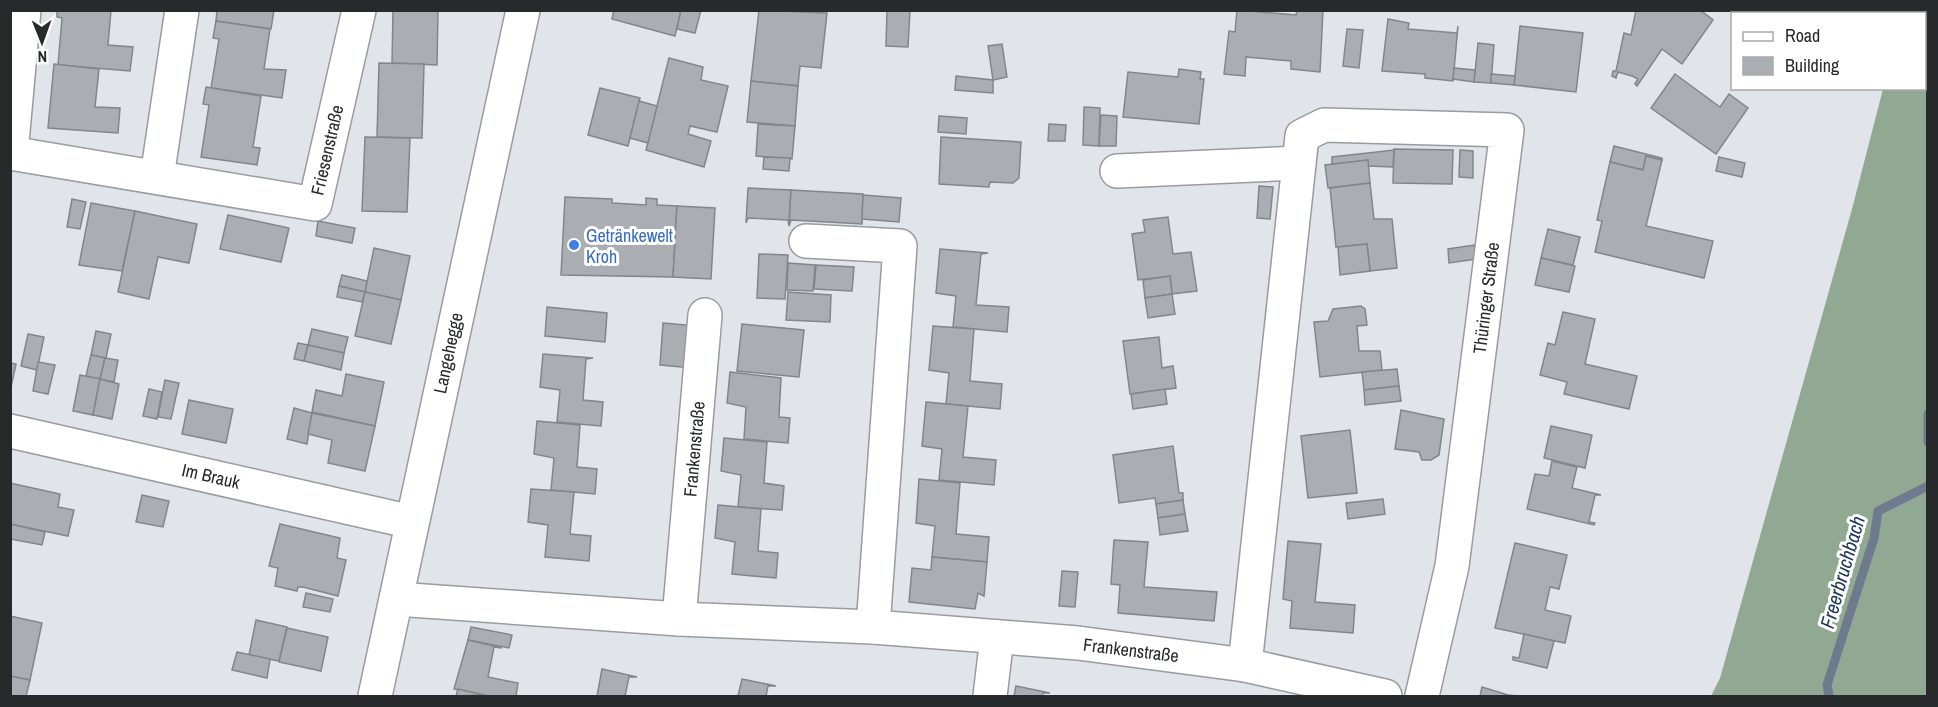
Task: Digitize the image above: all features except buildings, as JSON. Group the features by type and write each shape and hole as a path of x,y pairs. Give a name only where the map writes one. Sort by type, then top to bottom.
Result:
{"street":[{"name":"Friesenstraße","path":"24,10 11,153 315,204 359,10"},
{"path":"157,177 182,10"},
{"name":"Langehegge","path":"375,696 523,10"},
{"name":"Thüringer Straße","path":"1245,665 1302,136 1324,125 1507,130 1452,566 1422,696"},
{"path":"1117,171 1298,163"},
{"path":"806,240 900,246 873,627"},
{"name":"Frankenstraße","path":"679,619 705,315"},
{"name":"Im Brauk","path":"10,431 412,522"},
{"name":"Frankenstraße","path":"396,599 679,619 873,627 1078,643 1245,665 1385,696"},
{"path":"990,696 997,637"}],"green space":[{"path":"1928,11 1927,696 1711,696 1720,678 1852,209 1883,90 1926,90 1926,12 1906,12"}],"waterway":[{"name":"Freerbruchbach","path":"1928,414 1928,442"},
{"name":"Freerbruchbach","path":"1829,696 1827,685 1874,538 1878,511 1928,486"}],"place":[{"name":"Getränkewelt Kroh","path":"574,245"}]}
